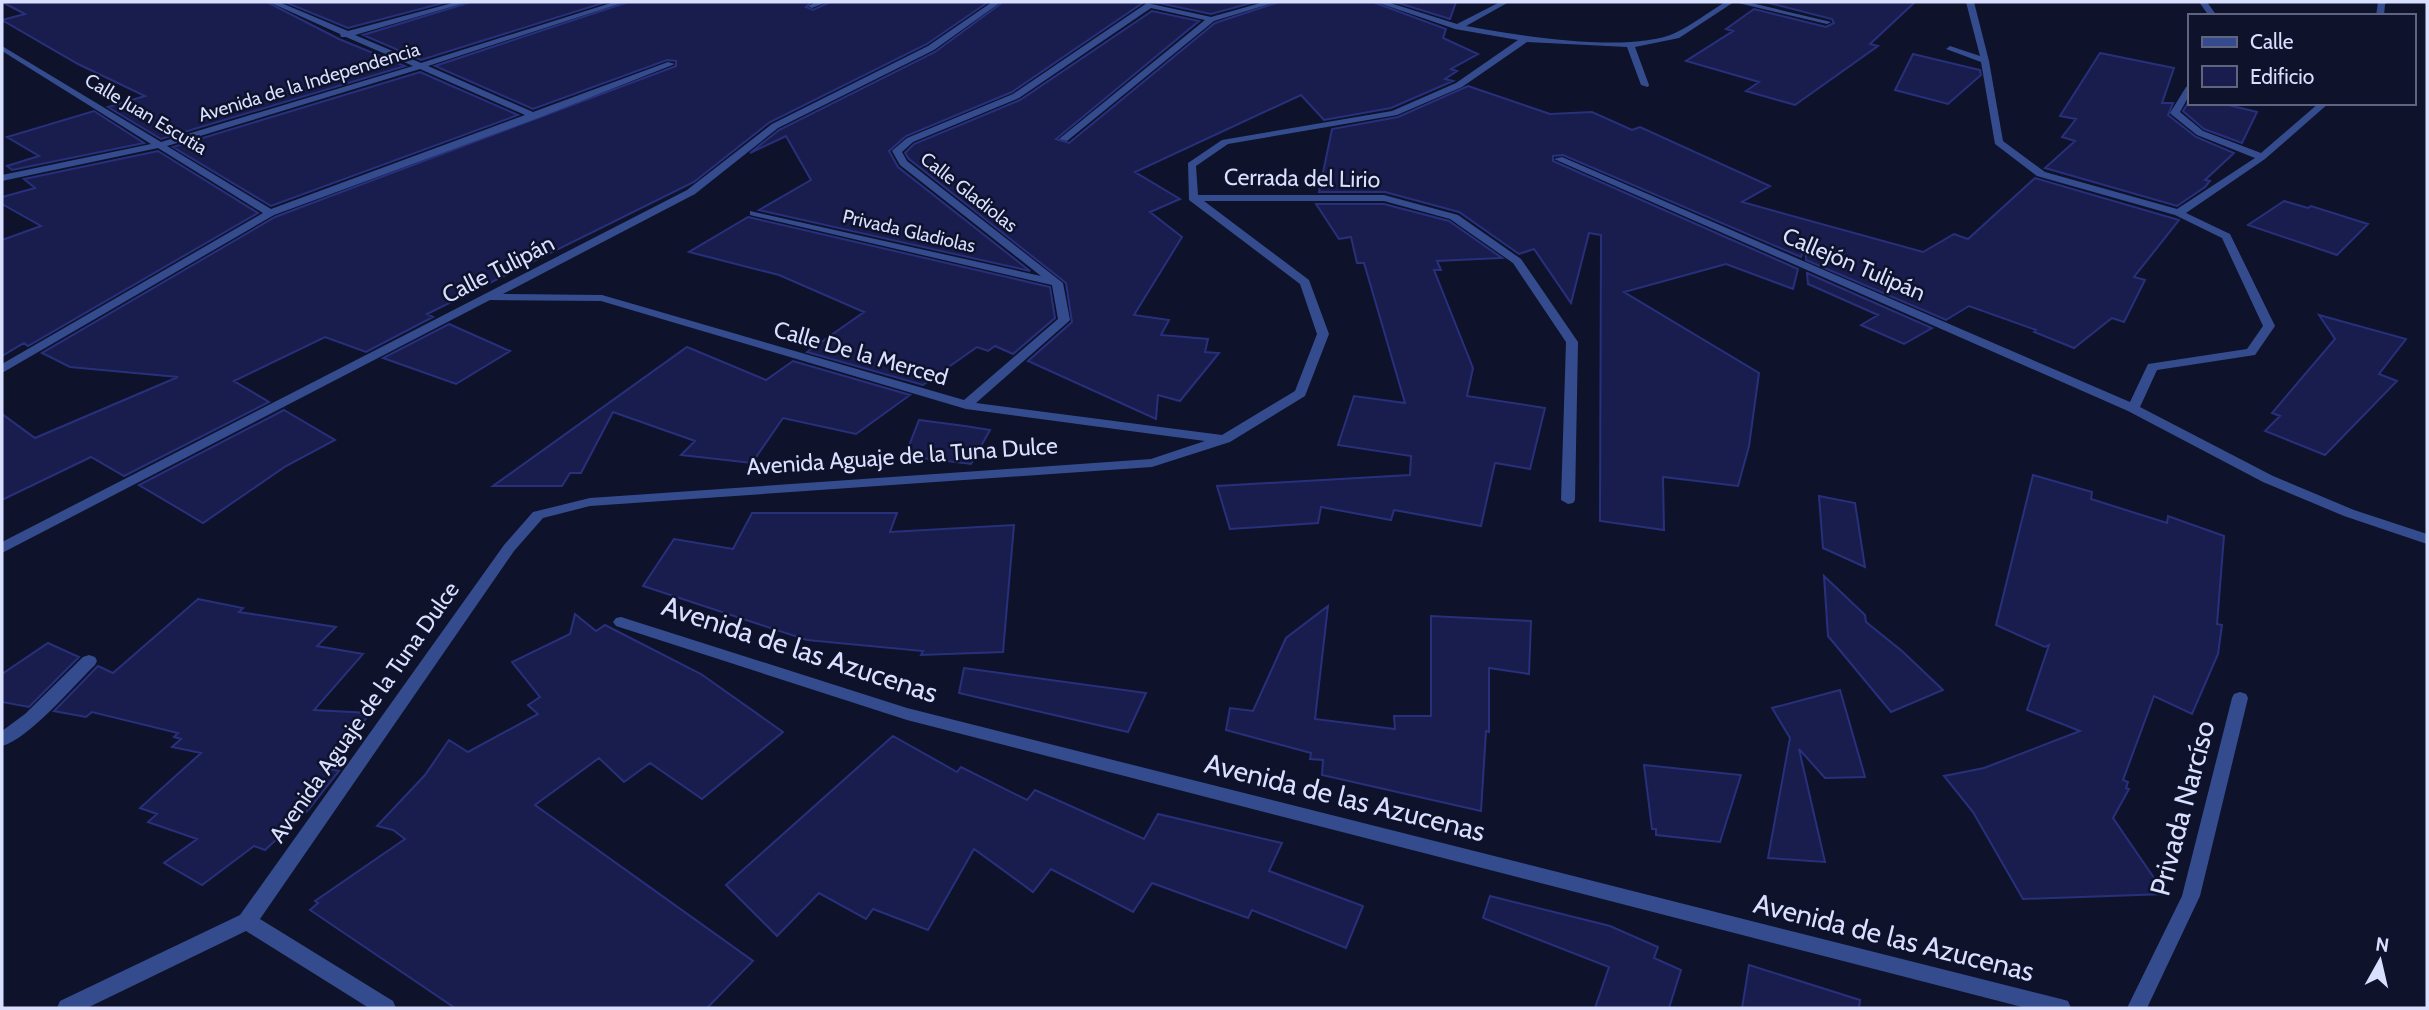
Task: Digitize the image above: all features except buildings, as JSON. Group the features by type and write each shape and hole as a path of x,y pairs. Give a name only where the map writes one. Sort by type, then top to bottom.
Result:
{"street":[{"path":"273,2 535,116"},
{"path":"344,35 464,2"},
{"name":"Avenida de la Independencia","path":"2,178 163,144 621,2"},
{"path":"812,6 823,2"},
{"name":"Calle Tulipán","path":"2,548 691,192 775,126 931,48 997,2"},
{"path":"1064,138 1211,19 1272,2"},
{"path":"1380,2 1458,27 1525,39 1630,45 1676,36 1730,2"},
{"path":"1458,27 1505,2"},
{"path":"1738,2 1828,22"},
{"path":"1970,2 1984,61 1998,142 2041,174 2179,213 2226,236 2269,326 2251,352 2151,367 2133,408"},
{"name":"Calle Gladiolas","path":"1057,283 904,163 897,151 910,140 1016,96 1150,5 1211,19"},
{"path":"1193,198 1191,165 1225,142 1394,113 1459,85 1525,39"},
{"path":"1630,45 1645,85"},
{"name":"Calle Juan Escutia","path":"2,48 163,144 270,213"},
{"path":"1950,49 1984,61"},
{"path":"2,369 270,213 671,64"},
{"path":"2188,91 2175,113 2200,133 2262,157"},
{"path":"2179,213 2262,157 2323,105"},
{"name":"Callejón Tulipán","path":"1559,159 2133,408 2268,479 2349,513 2427,540"},
{"name":"Avenida Aguaje de la Tuna Dulce","path":"67,1008 247,921 509,548 538,515 590,502 1152,463 1225,439 1301,393 1323,334 1305,282 1193,198"},
{"name":"Cerrada del Lirio","path":"1193,198 1384,198 1454,217 1517,261 1572,342 1568,500"},
{"name":"Privada Gladiolas","path":"754,213 1057,283"},
{"path":"966,405 1064,320 1057,283"},
{"name":"Calle De la Merced","path":"489,298 602,298 966,405 1225,439"},
{"name":"Avenida de las Azucenas","path":"621,622 907,714 2061,1008"},
{"path":"2,740 31,718 89,661"},
{"name":"Privada Narcíso","path":"2137,1008 2191,897 2240,698"},
{"path":"247,921 386,1008"}]}
